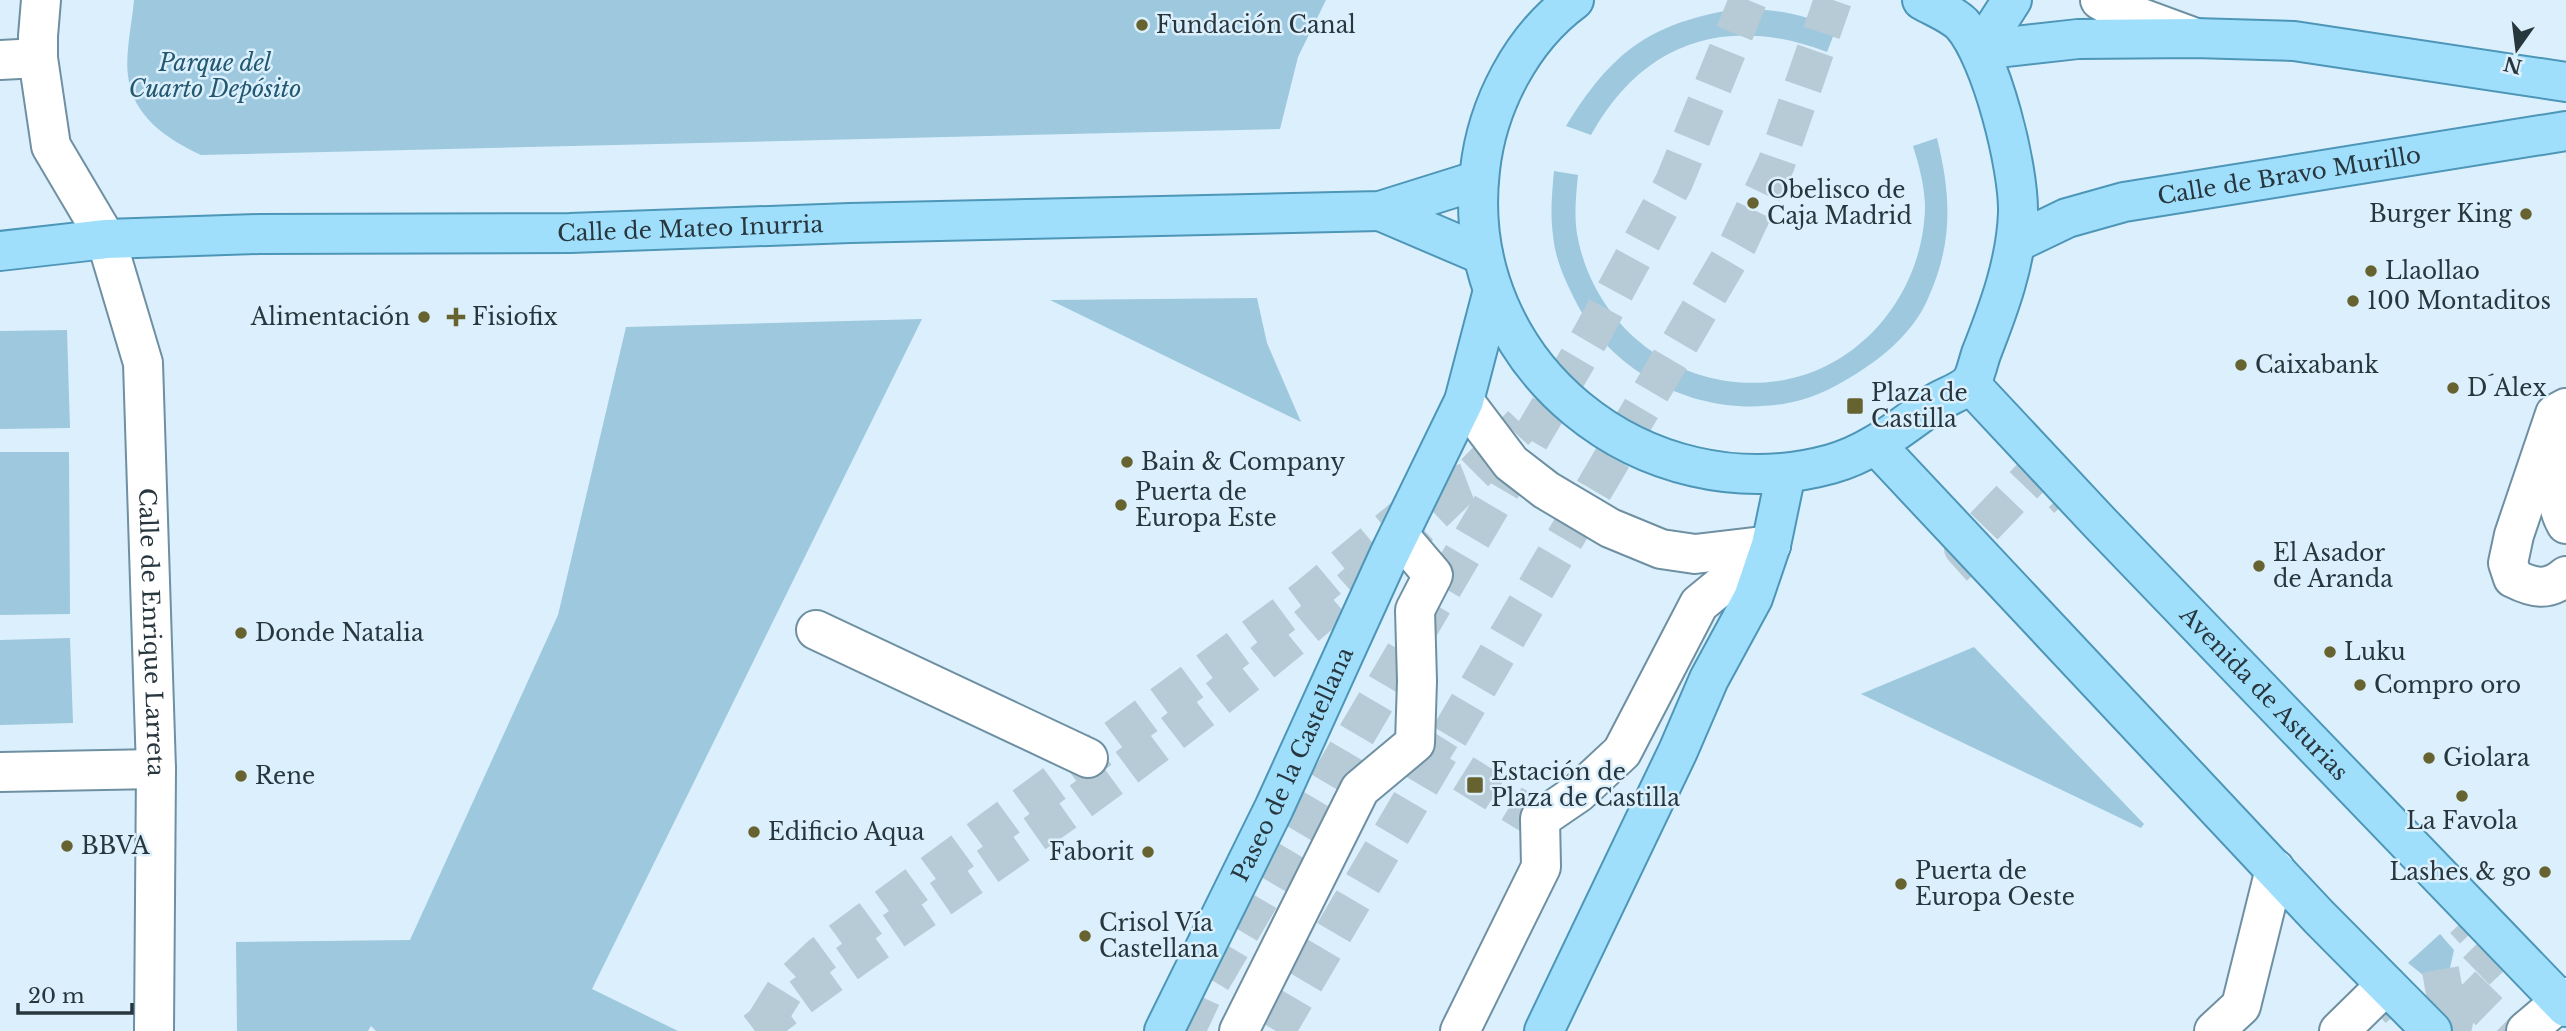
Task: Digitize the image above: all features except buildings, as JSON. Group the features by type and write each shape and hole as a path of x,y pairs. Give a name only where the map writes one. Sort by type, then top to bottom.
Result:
{"main road":[{"path":"1574,0 1537,34 1516,66 1493,112 1483,147 1477,213 1492,294 1537,368 1588,419 1616,438 1650,454 1683,464 1726,472 1786,473 1833,463 1876,445 1935,404 1970,384 2002,300 2017,242 2018,207 2015,171 2003,123 1968,24"},
{"path":"1922,0 1968,24 2078,39 2294,41 2566,82"},
{"path":"1968,24 2012,0"},
{"name":"Calle de Bravo Murillo","path":"2017,242 2067,218 2124,202 2566,131"},
{"name":"Calle de Mateo Inurria","path":"0,251 106,239 285,234 570,233 850,223 1380,211 1479,180"},
{"name":"Calle de Mateo Inurria","path":"1380,211 1483,255"},
{"name":"Paseo de la Castellana","path":"1164,1031 1274,808 1399,535 1464,401 1492,294"},
{"name":"Avenida de Asturias","path":"1970,384 2091,514 2564,1002"},
{"path":"1876,445 2275,869 2432,1031"},
{"path":"1544,1031 1678,751 1709,679 1753,598 1771,545 1786,473"}],"street":[{"name":"Calle de Enrique Larreta","path":"41,0 38,58 51,146 106,239 143,363 156,769 154,1031"},
{"path":"2100,0 2195,38"},
{"path":"0,60 38,58"},
{"path":"1464,401 1511,463 1546,490 1610,528 1661,550 1695,554 1771,545"},
{"path":"2566,408 2555,414 2514,535 2508,563 2513,578 2532,587 2550,587 2566,576"},
{"path":"2566,446 2558,471 2558,508 2566,524"},
{"path":"1239,1031 1360,789 1415,743 1418,681 1415,610 1433,575 1399,535"},
{"path":"1460,1031 1541,867 1540,819 1578,793 1622,752 1699,604 1771,545"},
{"path":"816,630 1088,758"},
{"path":"0,772 156,769"},
{"path":"2214,1031 2241,1006 2275,869"},
{"path":"2339,1031 2386,985"},
{"name":"Avenida de Asturias","path":"2526,1031 2564,1002"}],"green space":[{"name":"Parque del Cuarto Depósito","path":"134,0 1326,0 1298,57 1280,129 201,155 176,142 154,125 144,115 131,91 127,67"},
{"path":"1737,9 1788,13 1836,29 1827,52 1790,41 1755,36 1722,37 1691,44 1662,57 1636,77 1612,103 1591,135 1566,126 1600,78 1636,45 1680,23"},
{"path":"1937,138 1945,181 1947,222 1941,261 1926,303 1907,331 1882,355 1847,380 1808,398 1757,406 1726,405 1666,388 1639,373 1615,353 1594,330 1565,279 1554,244 1554,171 1578,175 1576,227 1587,268 1602,299 1623,326 1648,348 1677,366 1708,377 1742,383 1778,381 1809,373 1838,360 1863,341 1884,319 1901,293 1914,265 1922,235 1925,204 1913,146"},
{"path":"1257,298 1267,343 1301,422 1050,300"},
{"path":"922,319 592,989 678,1031 376,1031 371,1026 368,1031 237,1031 236,942 410,940 558,615 626,327"},
{"path":"67,330 70,428 0,429 0,331"},
{"path":"0,452 69,452 70,614 0,615"},
{"path":"70,638 73,723 0,725 0,640"},
{"path":"1974,647 2144,824 2141,828 1861,694"},
{"path":"2440,934 2454,950 2450,968 2439,976 2423,975 2408,963"}],"tunnel":[{"path":"1186,1031 1202,997 1591,336 1674,182 1748,0"},
{"path":"1276,1031 1738,244 1776,164 1833,0"},
{"path":"755,1031 1071,808 1249,674 1417,529 1522,424"},
{"path":"1981,568 1963,548 2039,469 2068,500"},
{"path":"764,1024 787,987 821,955 1305,599 1429,496 1468,481"},
{"path":"1415,743 1540,819"},
{"path":"2373,1009 2384,999 2462,985 2495,953 2464,920"},
{"path":"2462,985 2509,1031"},
{"path":"2452,1031 2462,985"}],"place":[{"name":"Fundación Canal","path":"1142,25"},
{"name":"Obelisco de Caja Madrid","path":"1753,203"},
{"name":"Burger King","path":"2526,214"},
{"name":"Llaollao","path":"2371,271"},
{"name":"100 Montaditos","path":"2353,301"},
{"name":"Alimentación","path":"424,317"},
{"name":"Fisiofix","path":"456,317"},
{"name":"Caixabank","path":"2241,365"},
{"name":"D´Alex","path":"2453,388"},
{"name":"Plaza de Castilla","path":"1855,406"},
{"name":"Bain & Company","path":"1127,462"},
{"name":"Puerta de Europa Este","path":"1121,505"},
{"name":"El Asador de Aranda","path":"2259,566"},
{"name":"Donde Natalia","path":"241,633"},
{"name":"Luku","path":"2330,652"},
{"name":"Compro oro","path":"2360,685"},
{"name":"Giolara","path":"2429,758"},
{"name":"Rene","path":"241,776"},
{"name":"Estación de Plaza de Castilla","path":"1475,785"},
{"name":"La Favola","path":"2462,796"},
{"name":"Edificio Aqua","path":"754,832"},
{"name":"BBVA","path":"67,846"},
{"name":"Faborit","path":"1148,852"},
{"name":"Lashes & go","path":"2545,872"},
{"name":"Puerta de Europa Oeste","path":"1901,884"},
{"name":"Crisol Vía Castellana","path":"1085,936"}]}
